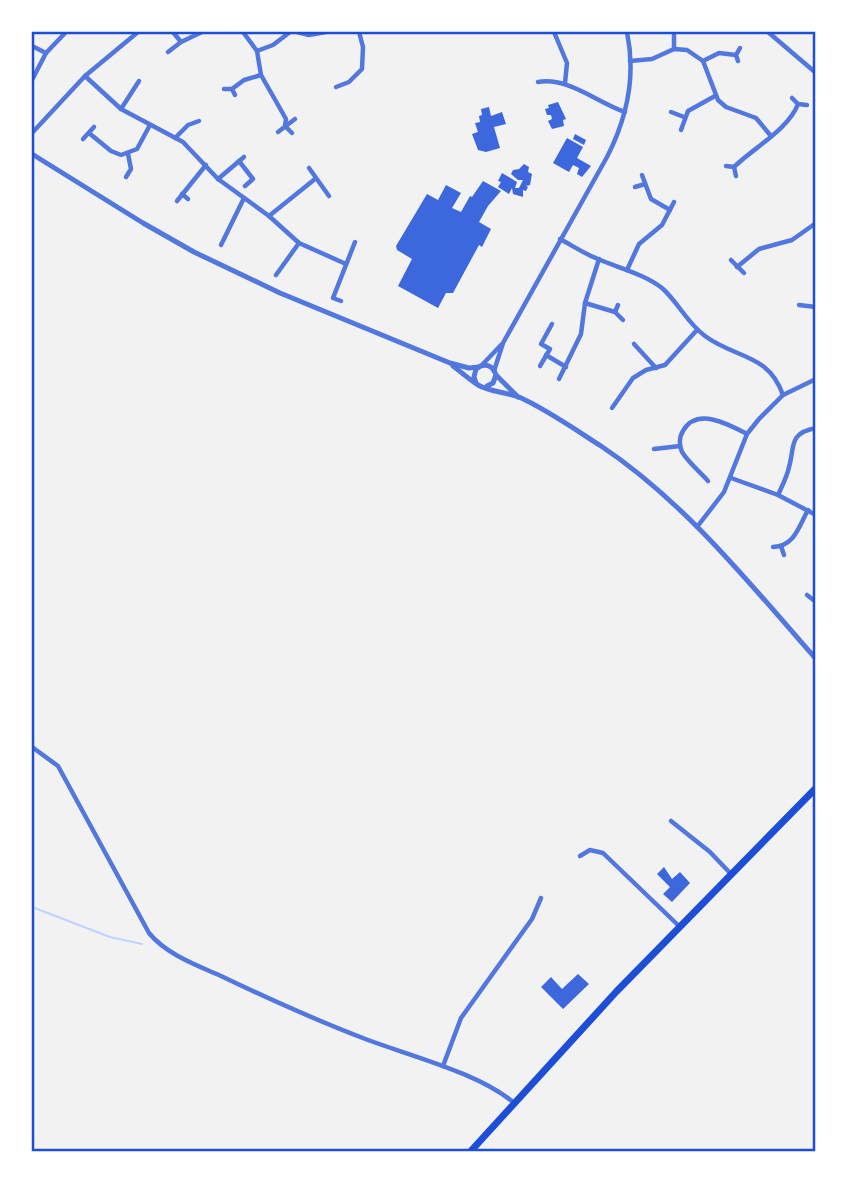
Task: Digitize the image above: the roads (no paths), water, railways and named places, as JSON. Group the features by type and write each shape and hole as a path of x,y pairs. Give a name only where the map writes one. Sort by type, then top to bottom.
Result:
{"main road":[{"path":"470,1152 616,992 816,788"}],"street":[{"path":"32,80 46,53 66,32"},
{"path":"32,133 85,76 138,32"},
{"path":"173,32 181,42"},
{"path":"168,52 202,32"},
{"path":"243,32 257,51 261,75 286,119 285,126"},
{"path":"257,51 290,32"},
{"path":"297,32 309,35 326,32"},
{"path":"336,87 349,82 365,69 359,32"},
{"path":"554,32 567,62 565,83"},
{"path":"485,387 493,383 503,343 612,146 625,112 630,61 627,32"},
{"path":"674,32 674,48"},
{"path":"768,32 816,73"},
{"path":"32,46 46,53"},
{"path":"630,61 652,59 674,48 684,49 703,61 715,96 726,107 756,118 771,136"},
{"path":"738,61 736,55 740,48"},
{"path":"703,61 719,53 736,55"},
{"path":"224,89 232,89 244,80 261,75"},
{"path":"85,76 121,109 175,138 218,179 269,216 299,243 346,264"},
{"path":"538,82 548,80 565,83 605,105 625,112"},
{"path":"121,109 139,81"},
{"path":"232,89 235,95"},
{"path":"681,130 684,117 690,109 715,96"},
{"path":"792,98 798,104 807,106"},
{"path":"726,166 734,167 771,136 796,110 798,104"},
{"path":"671,112 684,117"},
{"path":"278,132 295,119 286,119"},
{"path":"175,138 188,125 200,121"},
{"path":"89,133 117,155 128,154 140,146 150,125"},
{"path":"285,126 292,133"},
{"path":"83,139 93,127"},
{"path":"32,154 194,252 280,293 450,363 469,368 487,365 519,398"},
{"path":"126,177 131,169 128,154"},
{"path":"218,179 241,159 253,179 245,186"},
{"path":"177,201 206,165"},
{"path":"734,167 736,176"},
{"path":"309,168 329,195"},
{"path":"642,175 651,199 670,210"},
{"path":"269,216 316,179"},
{"path":"635,187 645,184"},
{"path":"182,194 188,199"},
{"path":"221,245 244,198"},
{"path":"627,270 639,244 662,225 674,202"},
{"path":"737,267 758,249 792,240 816,223"},
{"path":"560,239 598,260 627,270 663,289 697,330 718,345 765,366 777,380 783,395"},
{"path":"341,301 333,298 355,242"},
{"path":"276,275 299,243"},
{"path":"559,379 582,334 585,303 598,260"},
{"path":"731,260 744,273"},
{"path":"585,303 615,312 623,320"},
{"path":"615,312 618,305"},
{"path":"799,305 816,307"},
{"path":"540,366 550,349 541,344 552,324"},
{"path":"612,408 621,401 637,375 667,363 697,330"},
{"path":"476,383 474,373 503,343"},
{"path":"634,344 657,369"},
{"path":"546,355 566,367"},
{"path":"450,363 476,383 519,398 604,448 698,527 816,659"},
{"path":"698,527 731,478 747,434 764,412 783,395 816,379"},
{"path":"708,481 685,456 680,446 685,428 702,419 730,425 747,434"},
{"path":"778,495 790,466 793,443 802,432 816,428"},
{"path":"654,449 680,446"},
{"path":"731,478 778,495 816,515"},
{"path":"773,547 793,539 808,510"},
{"path":"781,546 784,555"},
{"path":"807,595 816,602"},
{"path":"32,747 58,766 149,933 158,944 213,973 312,1017 443,1066 504,1094 514,1103"},
{"path":"671,821 710,852 731,874"},
{"path":"580,856 590,850 603,853 680,927"},
{"path":"443,1066 461,1018 532,919 541,898"}],"waterway":[{"path":"32,907 110,937 142,944"}]}
